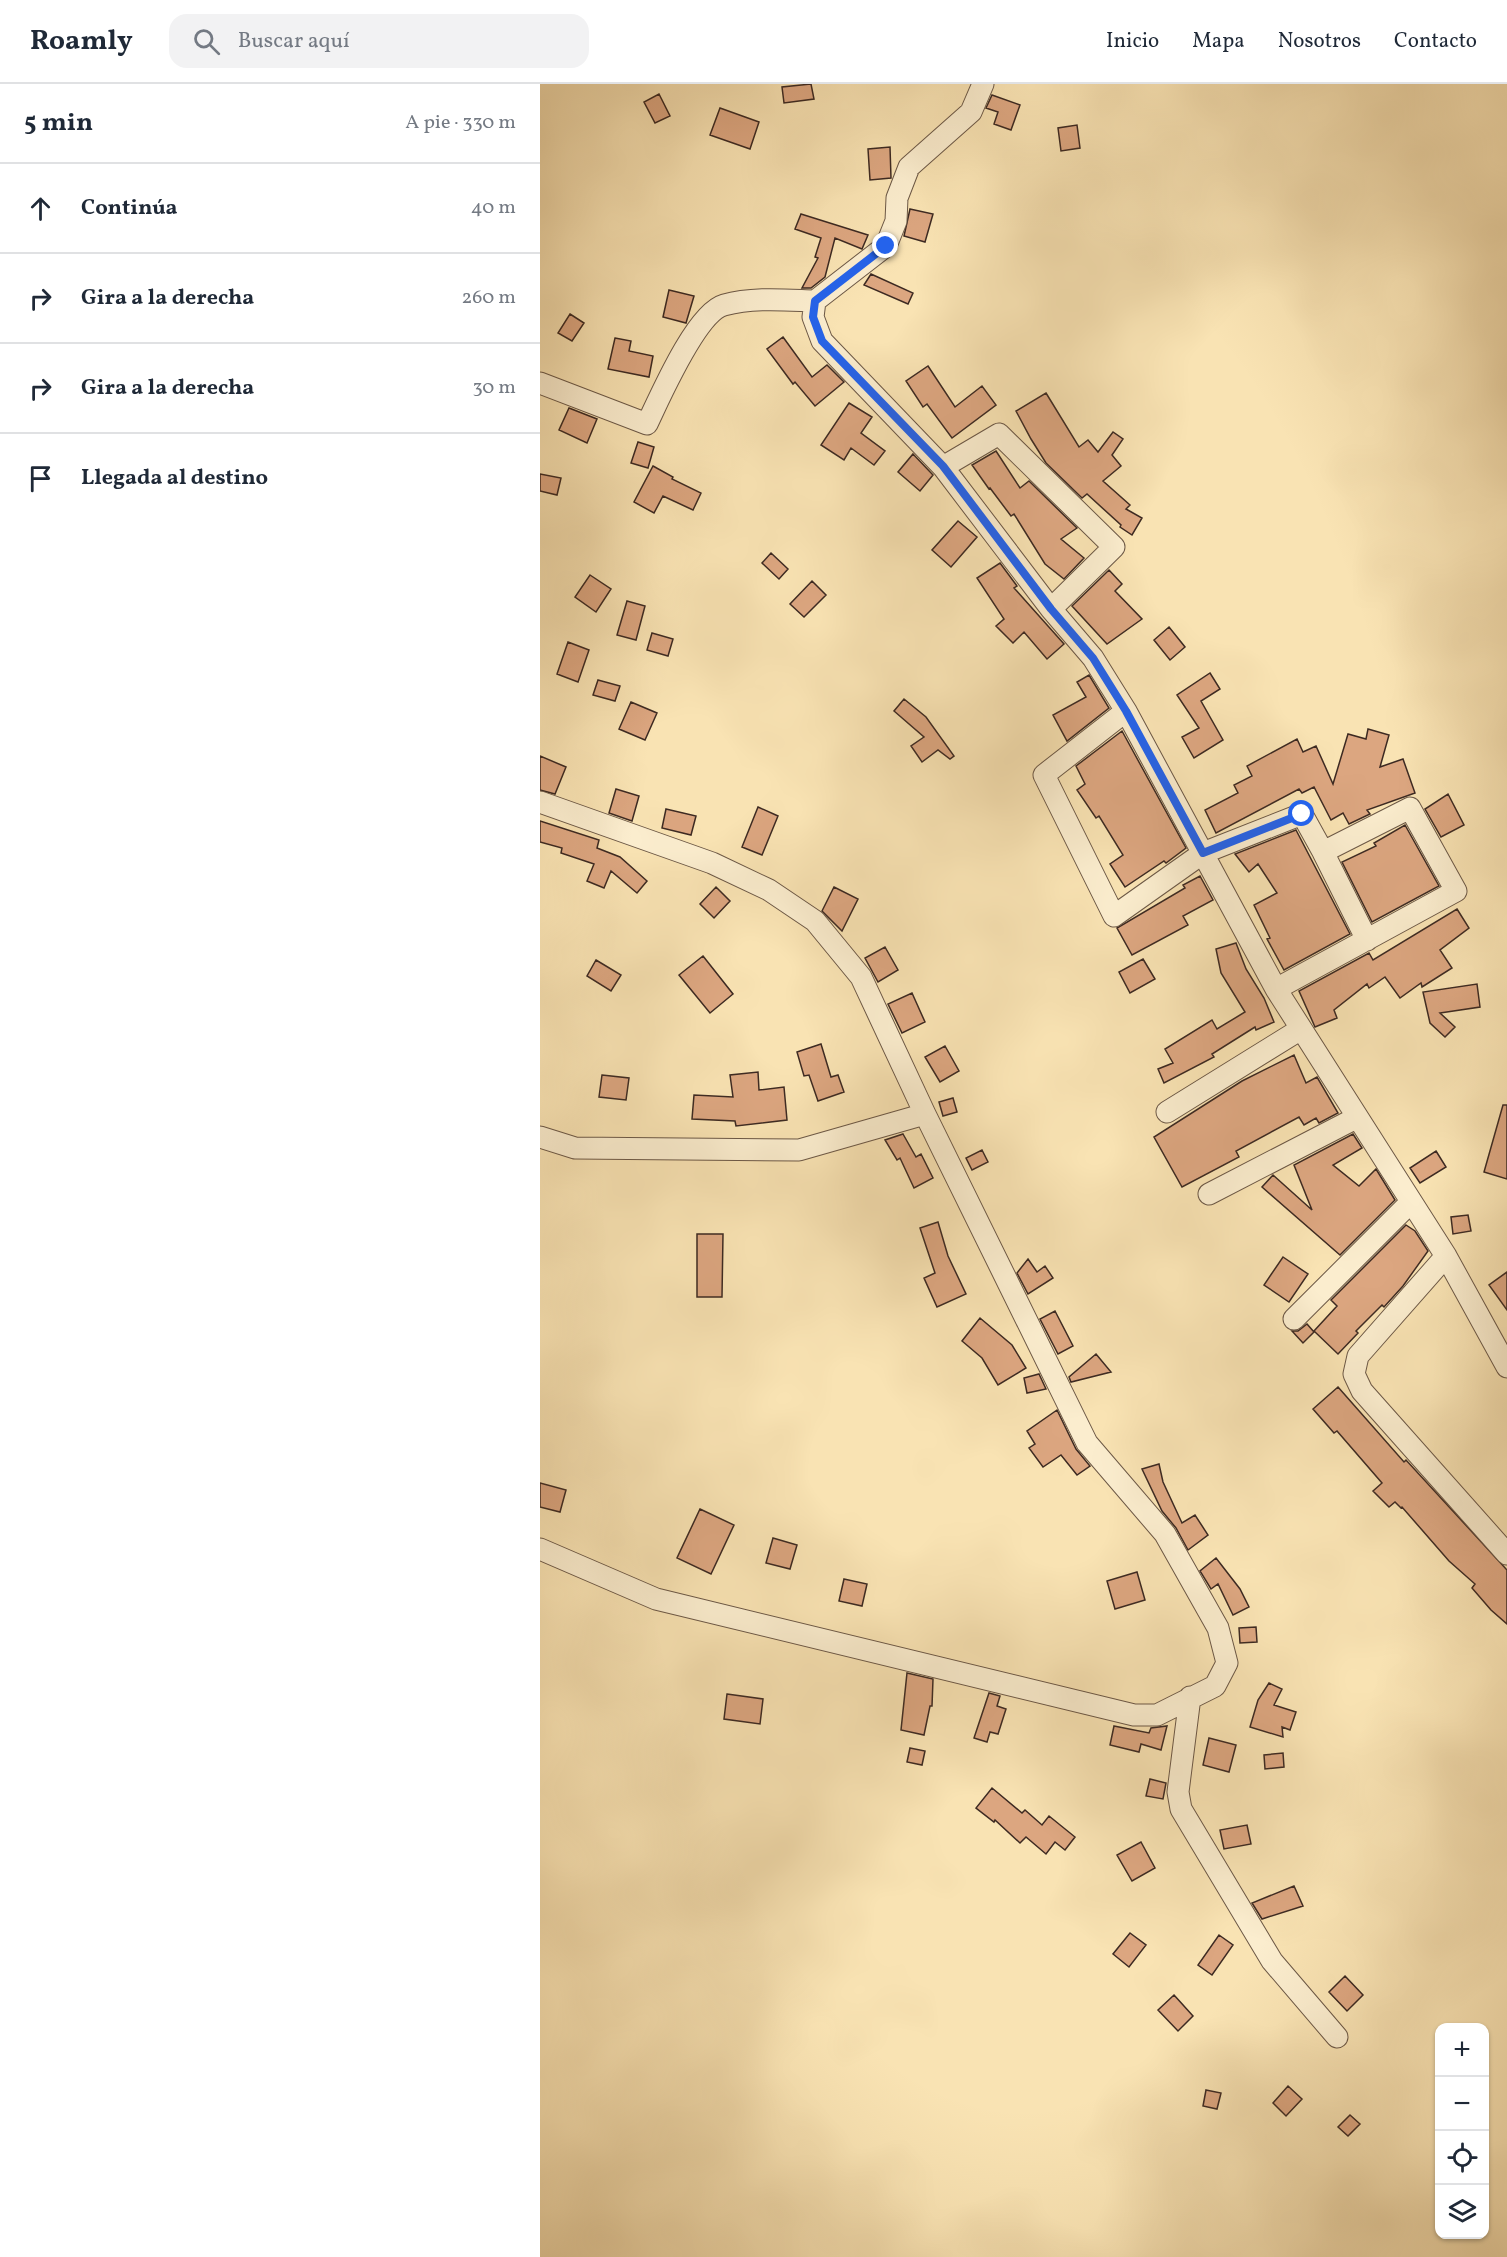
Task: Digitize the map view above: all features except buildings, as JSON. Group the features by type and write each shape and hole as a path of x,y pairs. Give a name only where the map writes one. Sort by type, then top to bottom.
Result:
{"street":[{"path":"540,383 647,424 691,337 721,306 759,299 815,301 886,246 896,220 897,198 909,167 971,112 983,84"},
{"path":"815,301 813,317 822,341 943,466 1051,609 1093,658 1126,711 1276,989 1356,1118 1446,1256 1507,1367"},
{"path":"943,466 999,434 1114,547 1051,609"},
{"path":"1126,711 1044,775 1114,916 1203,853 1302,814 1367,940"},
{"path":"540,802 712,863 769,890 815,921 861,977 925,1114 1087,1443 1165,1534 1218,1628 1227,1663 1215,1686 1157,1715 1134,1715 656,1599 540,1549"},
{"path":"1276,989 1456,891 1410,808 1323,852"},
{"path":"1167,1112 1301,1029"},
{"path":"540,1137 575,1148 799,1150 925,1114"},
{"path":"1209,1194 1356,1118"},
{"path":"1294,1320 1411,1202"},
{"path":"1446,1256 1358,1356 1354,1374 1362,1391 1507,1554"},
{"path":"1190,1697 1178,1792 1181,1809 1272,1962 1337,2037"}],"route":[{"path":"886,246 833,284 815,301 813,317 822,341 943,466 1051,609 1093,658 1126,711 1203,853 1302,814"}]}
